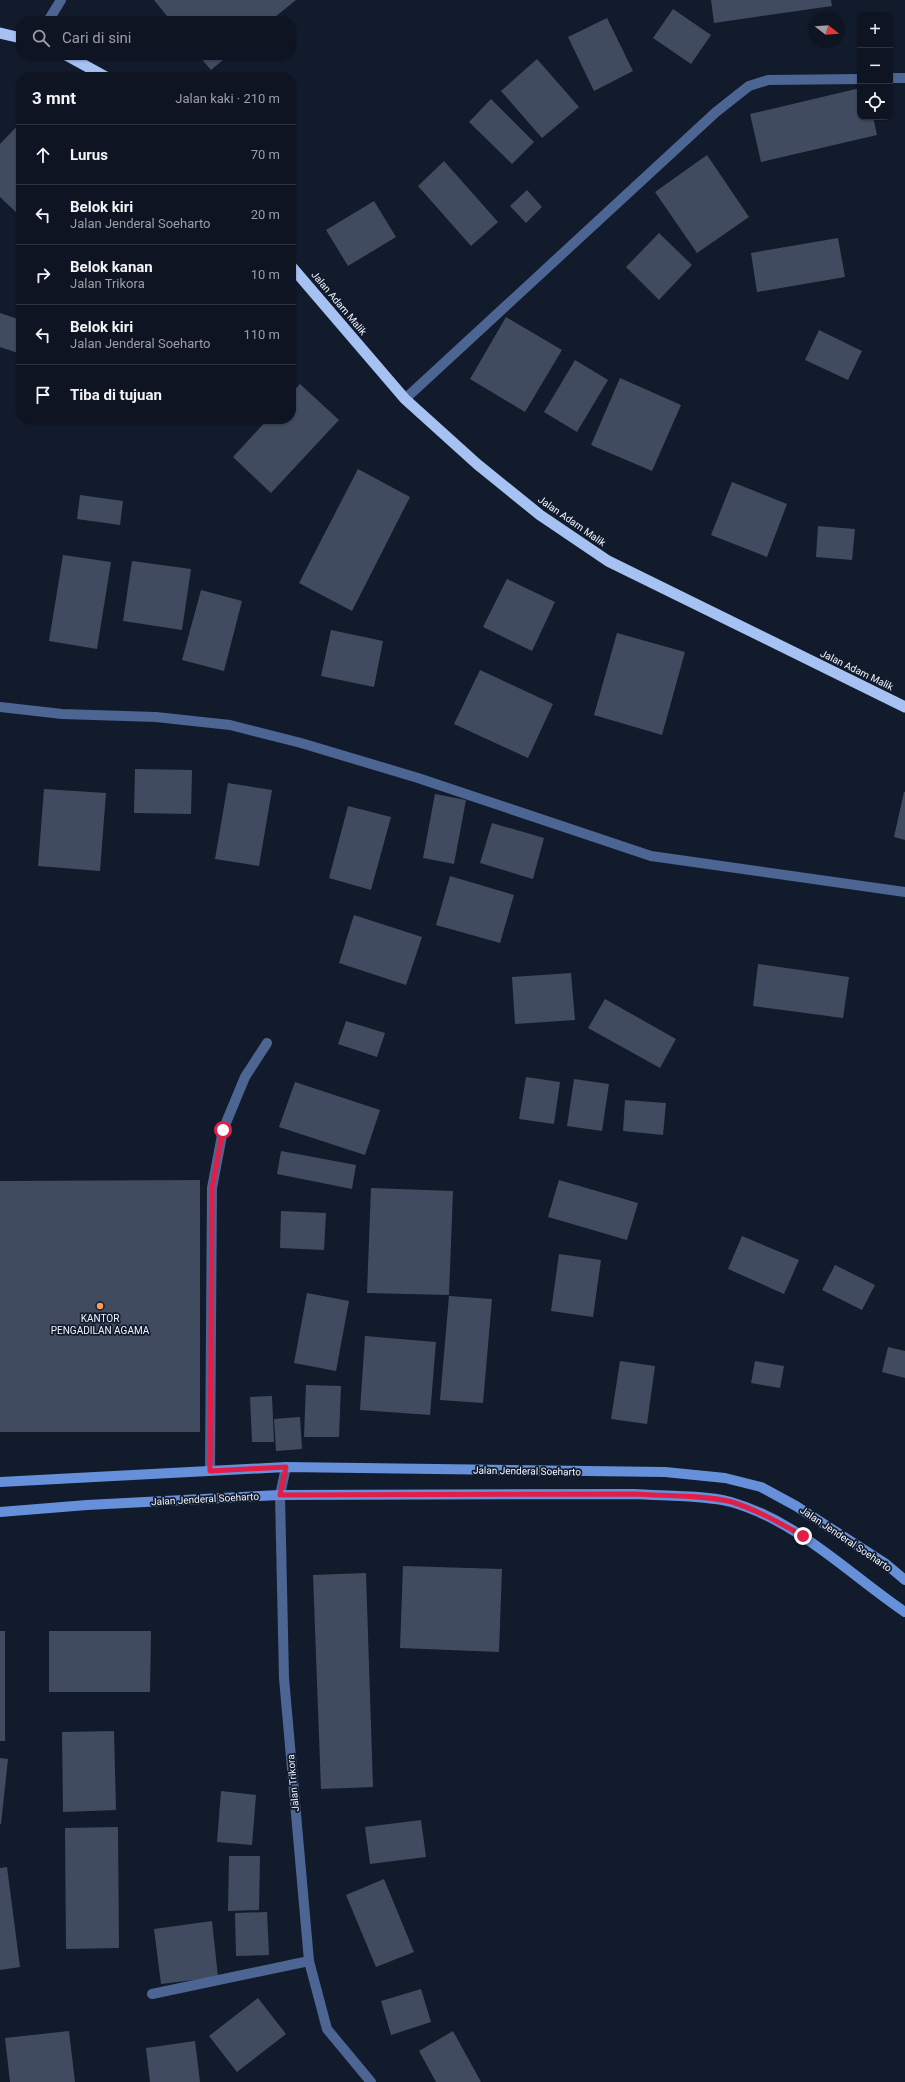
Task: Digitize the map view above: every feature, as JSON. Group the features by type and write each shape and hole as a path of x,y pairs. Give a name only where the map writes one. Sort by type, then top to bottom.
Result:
{"highway":[{"path":"0,33 16,37"},
{"path":"75,60 97,72"},
{"name":"Jalan Adam Malik","path":"296,272 405,399 477,464 535,510 608,561 905,707"}],"main road":[{"name":"Jalan Jenderal Soeharto","path":"0,1482 286,1467 665,1472 725,1478 761,1487 796,1506 886,1564 905,1580"},
{"name":"Jalan Jenderal Soeharto","path":"0,1512 87,1505 280,1495 634,1494 730,1502 768,1516 803,1536 905,1612"}],"street":[{"path":"51,16 61,0"},
{"path":"893,78 905,78"},
{"path":"405,399 716,112 749,86 768,80 857,79"},
{"path":"0,707 62,714 156,717 230,725 301,743 418,778 652,856 905,892"},
{"path":"210,1471 212,1188 223,1130 245,1077 266,1043"},
{"name":"Jalan Trikora","path":"286,1467 280,1495 284,1678 309,1961 327,2029 371,2082"},
{"path":"152,1994 309,1961"}],"building":[{"path":"154,0 296,0 276,16 167,16"},
{"path":"711,0 831,0 832,6 714,23"},
{"path":"673,9 711,35 691,64 653,38"},
{"path":"607,18 633,71 594,91 568,37"},
{"path":"537,59 579,107 542,138 501,91"},
{"path":"202,60 223,60 211,70"},
{"path":"857,89 857,120 874,120 877,135 761,162 750,114"},
{"path":"491,99 534,142 512,164 469,122"},
{"path":"16,127 16,212 0,197 0,144"},
{"path":"707,155 749,217 697,253 655,192"},
{"path":"444,161 498,222 471,246 418,186"},
{"path":"527,190 542,207 526,223 510,206"},
{"path":"374,201 396,237 348,266 326,230"},
{"path":"659,233 692,265 659,300 626,267"},
{"path":"838,238 845,277 757,292 751,253"},
{"path":"0,313 16,318 16,352 0,347"},
{"path":"506,317 562,350 525,412 470,379"},
{"path":"819,330 862,351 848,380 805,360"},
{"path":"575,360 608,380 577,432 544,412"},
{"path":"620,378 681,405 652,471 591,445"},
{"path":"300,384 339,420 271,493 233,457 263,424 296,424 296,388"},
{"path":"358,469 410,497 352,611 299,583"},
{"path":"732,482 787,504 767,557 711,535"},
{"path":"80,495 123,501 120,525 77,519"},
{"path":"818,526 855,529 852,560 816,557"},
{"path":"63,555 111,562 97,649 49,641"},
{"path":"132,561 191,569 182,630 123,621"},
{"path":"507,579 555,602 532,651 483,627"},
{"path":"201,590 242,601 224,671 182,660"},
{"path":"331,630 383,641 374,687 321,676"},
{"path":"617,633 685,652 662,735 594,715"},
{"path":"480,670 553,704 528,758 454,724"},
{"path":"135,769 192,770 191,814 134,813"},
{"path":"228,783 272,790 259,866 215,859"},
{"path":"44,789 106,793 100,871 38,866"},
{"path":"905,792 905,840 894,837"},
{"path":"435,794 466,800 454,864 423,858"},
{"path":"348,806 391,817 371,890 329,878"},
{"path":"492,823 544,838 533,879 480,863"},
{"path":"450,876 514,895 500,943 436,925"},
{"path":"354,915 422,937 406,985 339,963"},
{"path":"758,964 849,977 843,1018 753,1006"},
{"path":"571,973 575,1020 515,1024 512,977"},
{"path":"605,999 676,1039 660,1068 588,1028"},
{"path":"346,1021 385,1033 377,1057 338,1044"},
{"path":"526,1077 560,1082 554,1124 519,1119"},
{"path":"574,1079 609,1084 602,1131 567,1126"},
{"path":"295,1082 380,1110 365,1155 279,1127"},
{"path":"625,1100 666,1103 663,1135 623,1131"},
{"path":"281,1151 356,1165 352,1189 277,1174"},
{"name":"KANTOR PENGADILAN AGAMA","path":"200,1180 200,1432 0,1432 0,1181"},
{"path":"559,1180 638,1203 627,1240 548,1217"},
{"path":"371,1188 453,1191 449,1295 367,1293"},
{"path":"281,1211 326,1213 324,1250 280,1248"},
{"path":"742,1236 799,1260 784,1294 728,1269"},
{"path":"559,1254 601,1260 593,1317 551,1311"},
{"path":"835,1265 875,1285 862,1310 822,1290"},
{"path":"307,1293 349,1301 336,1371 294,1363"},
{"path":"449,1296 492,1299 483,1403 440,1400"},
{"path":"365,1336 436,1342 430,1415 360,1410"},
{"path":"888,1347 905,1351 905,1378 882,1372"},
{"path":"620,1361 655,1366 647,1424 611,1419"},
{"path":"755,1361 784,1366 780,1388 751,1383"},
{"path":"306,1385 341,1386 339,1437 304,1437"},
{"path":"272,1396 274,1442 252,1442 250,1397"},
{"path":"300,1417 302,1449 276,1451 274,1419"},
{"path":"403,1566 502,1569 499,1652 400,1648"},
{"path":"366,1573 373,1787 321,1789 313,1575"},
{"path":"0,1631 5,1631 5,1741 0,1741"},
{"path":"49,1631 151,1631 150,1692 49,1692"},
{"path":"114,1731 116,1810 63,1812 62,1732"},
{"path":"0,1758 8,1759 1,1824 0,1824"},
{"path":"221,1791 256,1795 252,1845 217,1842"},
{"path":"421,1820 426,1857 370,1864 365,1827"},
{"path":"118,1827 119,1948 66,1949 65,1828"},
{"path":"229,1856 260,1856 259,1910 228,1911"},
{"path":"7,1867 20,1967 0,1970 0,1868"},
{"path":"384,1879 414,1952 376,1967 346,1895"},
{"path":"267,1912 269,1955 236,1956 235,1913"},
{"path":"212,1921 218,1977 161,1984 154,1929"},
{"path":"421,1989 431,2022 391,2035 381,2001"},
{"path":"258,1998 286,2034 237,2072 209,2036"},
{"path":"69,2031 75,2082 10,2082 5,2038"},
{"path":"453,2031 481,2082 436,2082 419,2051"},
{"path":"195,2041 200,2082 150,2082 146,2048"}],"place":[{"name":"KANTOR PENGADILAN AGAMA","path":"100,1306"}],"route":[{"path":"223,1130 212,1188 210,1471 286,1467 280,1495 634,1494 730,1502 768,1516 803,1536"}]}
